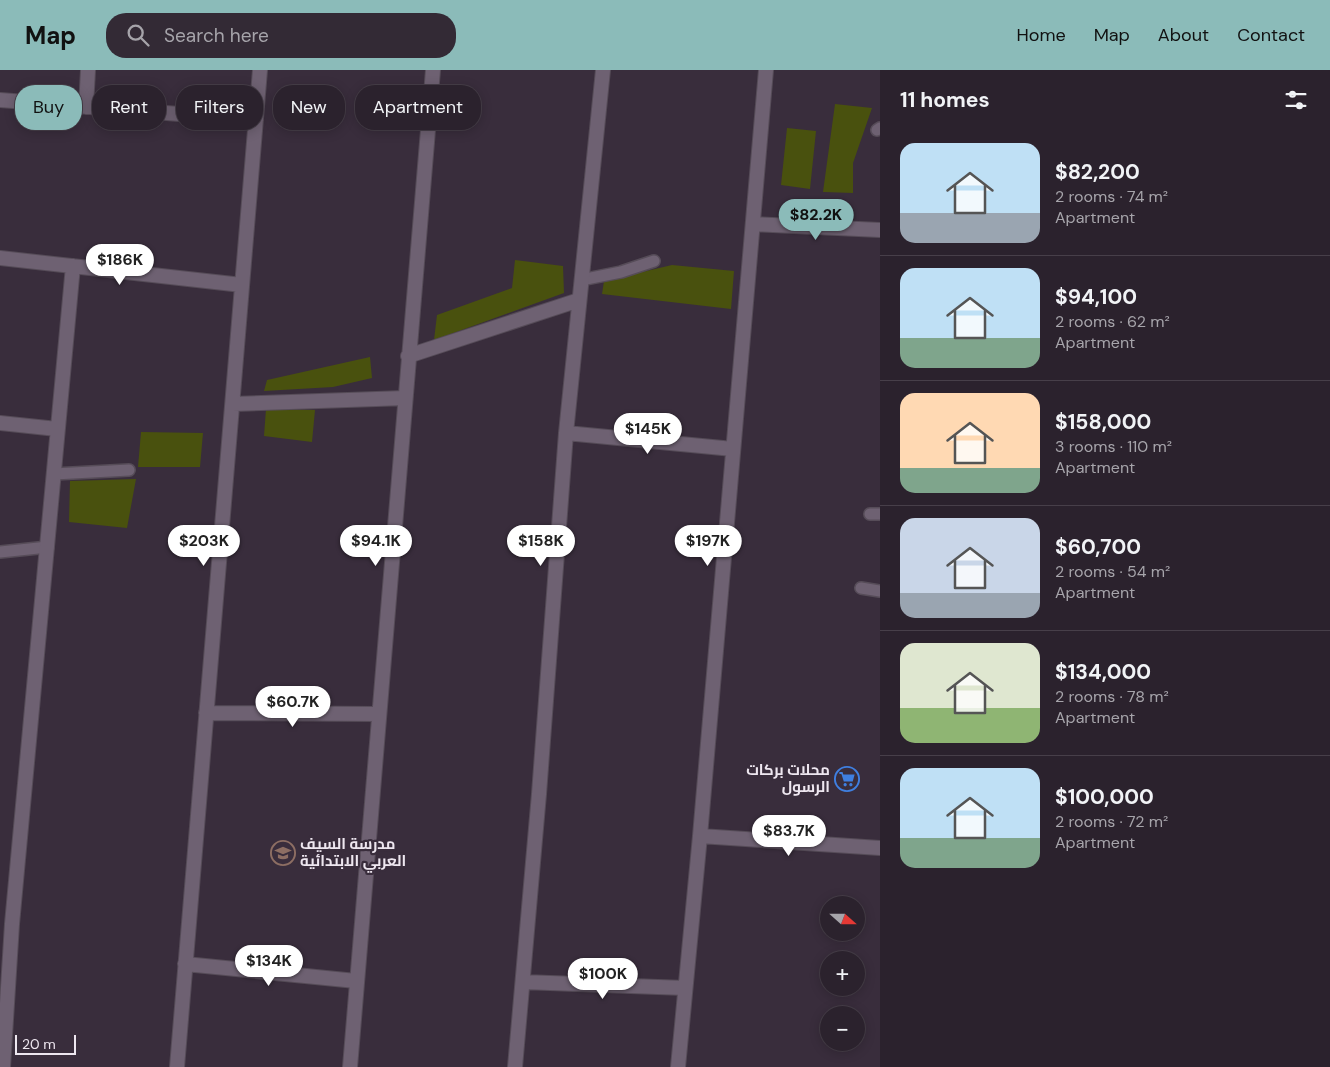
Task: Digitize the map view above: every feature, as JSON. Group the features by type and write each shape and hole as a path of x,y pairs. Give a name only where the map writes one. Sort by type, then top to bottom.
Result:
{"street":[{"path":"86,107 88,70"},
{"path":"259,85 260,70"},
{"path":"350,1067 433,70"},
{"path":"515,1067 539,794 566,433 602,70"},
{"path":"678,1067 700,836 766,70"},
{"path":"0,100 176,114"},
{"path":"177,1067 255,130"},
{"path":"753,224 880,230"},
{"path":"0,258 242,285"},
{"path":"2,1067 6,923 48,547 73,266"},
{"path":"408,356 579,300"},
{"path":"233,404 405,398"},
{"path":"0,423 58,429"},
{"path":"566,433 733,448"},
{"path":"206,713 379,714"},
{"path":"700,836 880,848"},
{"path":"186,964 356,982"},
{"path":"523,982 685,988"}],"lane":[{"path":"581,280 621,272 654,261"},
{"path":"54,474 129,470"},
{"path":"0,552 48,547"},
{"path":"861,588 880,591"}],"green space":[{"path":"835,104 872,108 853,163 853,193 823,192"},
{"path":"787,128 816,131 810,189 781,185"},
{"path":"515,260 563,266 564,293 434,340 437,315 512,288"},
{"path":"672,265 734,271 731,309 602,294 604,281"},
{"path":"370,357 372,378 333,387 264,391 267,380"},
{"path":"266,409 315,410 312,442 264,436"},
{"path":"141,432 203,433 200,467 138,467"},
{"path":"136,479 127,528 69,522 70,481"}],"place":[{"name":"محلات بركات الرسول","path":"847,779"},
{"name":"مدرسة السيف العربي الابتدائية","path":"283,853"}]}
